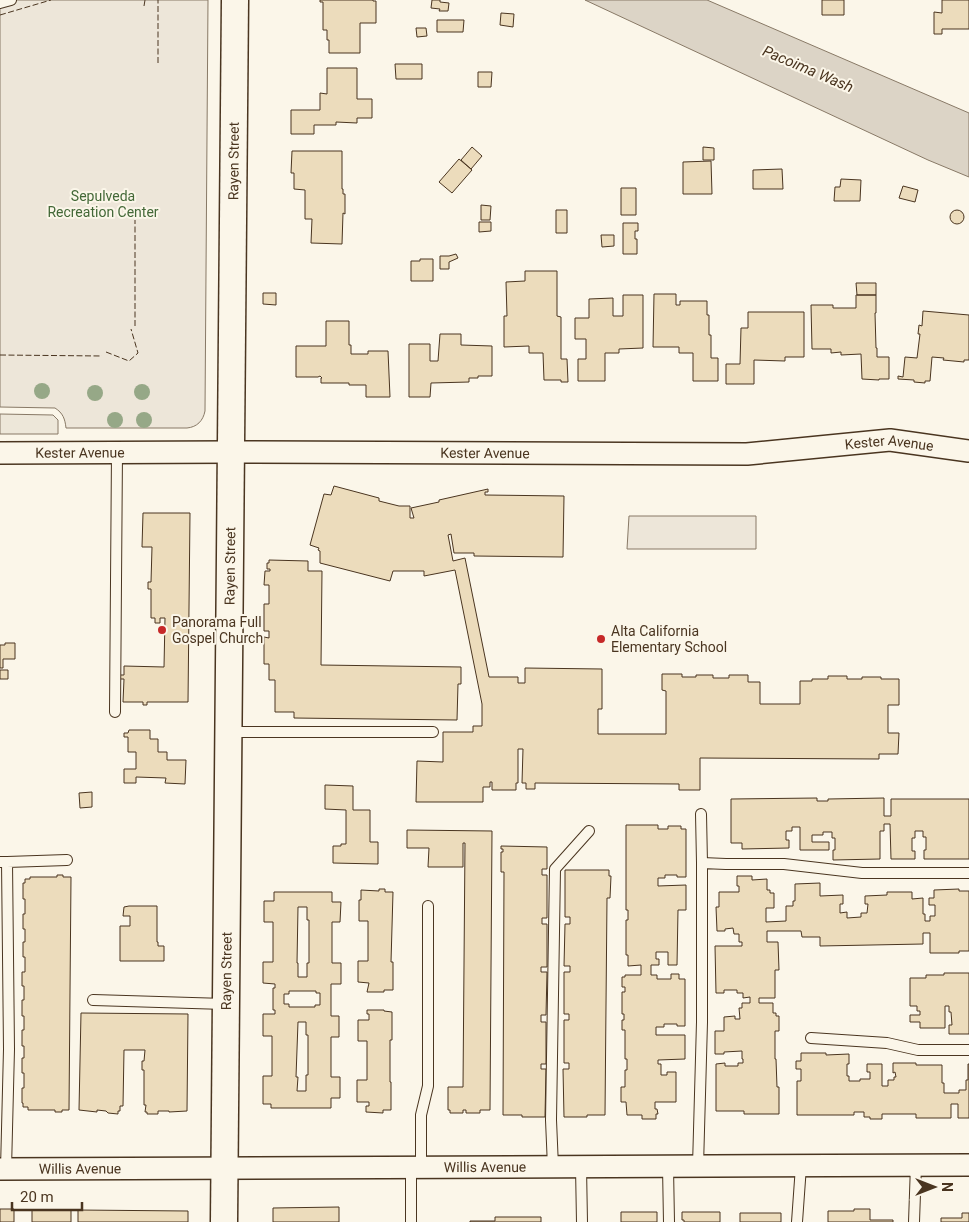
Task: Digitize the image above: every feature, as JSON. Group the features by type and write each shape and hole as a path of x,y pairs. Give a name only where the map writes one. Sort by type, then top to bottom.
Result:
{"street":[{"name":"Rayen Street","path":"224,1222 235,0"},
{"name":"Kester Avenue","path":"0,453 747,454 890,440 969,451"},
{"name":"Willis Avenue","path":"3,1169 969,1165"}],"lane":[{"path":"0,3 11,0"},
{"path":"115,712 117,452"},
{"path":"228,732 433,732"},
{"path":"698,1166 702,1022 701,814"},
{"path":"553,1167 551,1120 555,869 589,831"},
{"path":"3,1169 9,1049 4,862 66,860"},
{"path":"702,863 784,864 862,873 969,873"},
{"path":"412,1222 421,1115 428,1086 428,906"},
{"path":"94,1000 226,1004"},
{"path":"811,1038 886,1043 918,1050 969,1050"},
{"path":"797,1222 800,1166"},
{"path":"914,1222 916,1166"},
{"path":"581,1167 582,1222"},
{"path":"668,1167 669,1222"}],"green space":[{"name":"Sepulveda Recreation Center","path":"0,0 208,0 205,411 203,418 197,425 187,428 66,428 63,416 55,408 0,407"},
{"path":"629,516 756,516 756,549 627,549"}],"shaded area":[{"path":"0,414 53,415 58,420 58,434 0,434"}],"water":[{"name":"Pacoima Wash","path":"585,0 707,0 969,113 969,177 928,160"}],"building":[{"path":"320,0 376,1 376,23 360,23 360,53 329,53 327,30 323,30 323,2 320,2"},
{"path":"432,0 449,3 448,11 439,11 440,9 431,8"},
{"path":"822,0 844,0 844,15 822,15"},
{"path":"942,0 969,0 969,29 942,29 942,34 934,34 934,12 942,13"},
{"path":"501,13 514,14 513,27 500,25"},
{"path":"437,20 464,20 463,32 437,32"},
{"path":"416,28 426,28 427,36 417,37"},
{"path":"395,64 422,64 422,79 396,79"},
{"path":"327,68 357,68 357,99 372,99 372,118 357,118 357,123 336,122 336,125 314,125 314,134 291,134 291,110 320,110 320,93 327,94"},
{"path":"478,72 492,72 491,87 478,87"},
{"path":"472,147 482,156 471,169 461,160"},
{"path":"703,147 714,148 714,160 703,160"},
{"path":"292,151 342,151 342,189 343,194 345,194 345,214 343,213 342,244 311,243 312,219 305,219 305,190 294,189 294,173 291,173"},
{"path":"459,159 472,170 452,193 439,182"},
{"path":"711,161 712,194 683,194 683,162"},
{"path":"782,169 783,189 753,189 753,170"},
{"path":"841,179 861,180 860,201 834,201 835,187 840,187"},
{"path":"903,186 918,190 915,202 899,198"},
{"path":"621,188 636,188 636,215 621,215"},
{"path":"481,205 491,206 490,220 481,220"},
{"path":"556,210 567,210 567,233 556,233"},
{"path":"957,210 962,212 964,217 962,222 957,224 952,222 950,217 952,212"},
{"path":"479,222 491,222 491,231 479,232"},
{"path":"623,223 638,223 638,231 635,231 637,254 623,254"},
{"path":"601,235 614,235 614,246 602,247"},
{"path":"456,254 458,258 449,262 449,269 440,269 440,256"},
{"path":"420,259 433,259 433,281 411,281 411,261 420,261"},
{"path":"525,271 557,271 557,316 561,317 561,359 567,359 568,382 544,380 543,353 529,353 529,346 504,347 504,316 507,316 506,282 525,281"},
{"path":"856,283 876,283 876,295 857,295"},
{"path":"263,293 276,293 276,305 263,304"},
{"path":"654,294 676,294 676,305 680,305 680,301 707,301 709,335 711,335 711,358 718,358 718,381 693,381 693,353 679,353 679,347 653,347"},
{"path":"623,295 643,295 643,348 619,349 619,353 605,353 605,381 578,381 578,359 586,359 586,339 575,339 575,318 589,318 589,299 613,298 613,316 623,316"},
{"path":"856,295 876,295 877,357 889,357 889,379 862,379 861,354 841,355 841,352 831,353 831,349 812,349 811,305 833,305 833,308 856,308"},
{"path":"923,311 969,315 969,360 964,360 964,362 932,357 930,381 925,381 925,383 898,379 898,376 903,377 905,357 917,358 920,334 918,334 919,325 922,326"},
{"path":"748,312 804,312 804,357 785,357 785,361 754,360 754,384 726,384 726,364 740,364 741,328 748,328"},
{"path":"326,321 349,321 351,354 368,354 368,351 388,351 390,397 366,397 366,385 321,383 322,378 320,376 296,377 296,346 326,346"},
{"path":"440,334 461,334 461,345 492,346 492,376 469,378 469,382 431,383 430,397 409,397 409,344 430,344 430,361 438,361"},
{"path":"334,486 379,498 379,501 399,506 410,506 410,518 414,518 411,508 488,489 485,495 564,496 563,557 474,556 474,553 454,553 451,534 448,535 453,561 465,558 489,677 518,677 518,683 525,683 525,668 602,669 602,709 598,709 598,734 666,734 666,691 662,690 662,674 682,674 682,677 713,675 713,678 729,678 729,675 748,675 748,682 760,682 760,704 800,704 800,681 828,679 828,676 847,676 847,679 881,677 881,679 899,679 899,705 888,705 888,733 899,733 898,754 879,754 879,759 700,758 700,790 679,790 679,784 535,783 535,789 526,789 526,783 522,783 523,749 518,749 518,783 516,783 516,790 492,790 492,782 490,782 490,787 483,787 483,802 416,802 417,761 443,762 443,732 473,732 473,726 482,726 482,704 455,570 424,576 424,571 393,571 390,581 320,563 319,548 310,545 324,494 331,495"},
{"path":"143,513 190,513 188,702 147,702 147,705 143,705 143,702 123,702 124,679 120,679 120,675 124,675 124,666 164,667 165,618 160,618 160,623 155,623 155,618 151,618 151,589 148,589 148,582 151,582 152,547 142,547"},
{"path":"269,560 308,561 308,571 322,571 321,665 461,667 461,684 458,684 457,720 294,718 294,712 275,712 275,680 269,680 269,664 264,664 264,637 269,638 269,631 264,631 264,604 269,604 269,585 264,585 265,571 270,571 270,569 267,569"},
{"path":"5,643 15,643 15,659 3,659 3,668 0,668 0,645 5,645"},
{"path":"0,670 8,670 8,679 0,679"},
{"path":"129,730 150,730 150,739 158,739 158,752 167,752 167,760 186,760 185,784 165,783 166,778 136,777 136,783 124,783 124,769 136,769 136,752 128,752 128,737 124,737 124,733 128,733"},
{"path":"325,785 353,786 353,810 370,810 370,842 378,842 378,864 333,863 333,846 346,844 346,810 325,809"},
{"path":"92,792 92,807 80,808 79,793"},
{"path":"817,798 817,801 828,801 828,799 884,798 884,816 891,816 891,799 969,799 969,859 924,859 926,837 923,837 923,831 915,831 915,838 912,838 912,851 915,851 915,859 891,859 890,824 884,824 884,831 880,831 880,859 833,860 835,838 832,838 832,832 823,832 823,835 812,835 812,842 829,842 829,850 800,850 800,827 792,827 792,831 786,831 786,840 789,840 789,848 742,849 742,843 731,843 731,799"},
{"path":"626,825 658,825 658,829 668,829 668,826 681,826 681,829 686,829 686,877 665,875 665,878 658,878 658,886 686,885 686,910 678,910 677,965 668,965 668,952 656,952 656,959 659,959 659,965 651,965 651,975 657,975 657,979 671,979 671,974 679,974 679,979 685,979 685,1026 664,1024 664,1027 656,1027 656,1035 685,1035 685,1059 658,1060 658,1064 661,1064 661,1075 667,1075 667,1072 676,1072 676,1102 655,1102 655,1109 657,1109 658,1114 656,1114 656,1119 642,1119 642,1115 627,1115 626,1102 621,1102 621,1087 625,1087 625,1070 627,1070 625,1030 622,1030 624,1014 622,1014 622,992 625,992 625,987 622,987 622,977 625,977 625,975 641,975 641,965 628,966 628,955 626,955 626,920 628,920 628,910 626,910"},
{"path":"407,830 492,831 490,1110 480,1110 480,1113 466,1113 466,1110 463,1110 463,1113 450,1113 450,1110 448,1110 448,1087 463,1087 465,843 463,843 463,867 428,867 429,848 407,848"},
{"path":"501,846 547,847 547,869 542,869 542,875 547,875 547,918 542,918 542,924 547,924 547,967 541,967 541,972 547,972 546,1015 541,1015 541,1022 546,1022 546,1064 541,1064 541,1069 546,1069 545,1117 503,1115 504,872 501,872 501,852 503,852 503,849 501,849"},
{"path":"565,870 609,870 609,876 611,876 610,898 607,898 605,1115 564,1117 563,1069 569,1069 569,1063 564,1063 564,1020 569,1020 569,1014 564,1014 564,972 570,972 570,966 564,966 565,924 570,924 570,917 565,917"},
{"path":"57,875 71,877 69,1110 62,1110 62,1112 55,1112 55,1110 28,1110 28,1107 23,1107 22,1103 24,1073 22,1073 22,1058 24,1058 24,1046 22,1046 22,1030 24,1030 24,1016 22,1016 22,1000 24,1000 24,986 22,986 22,972 25,972 25,957 23,957 25,899 23,899 23,883 25,883 25,879 30,879 30,877 57,877"},
{"path":"737,876 752,876 752,880 767,879 767,890 770,890 770,893 774,893 774,908 766,908 766,922 786,921 786,906 793,906 793,901 795,901 795,884 820,883 820,896 843,895 840,913 847,912 847,918 861,917 861,913 867,913 868,904 865,904 865,896 887,895 887,892 912,892 912,899 923,898 925,921 930,921 930,916 935,916 935,905 929,905 929,898 934,898 934,890 959,889 959,891 969,891 969,951 930,953 930,933 923,933 923,944 820,946 820,937 802,937 801,931 767,931 767,942 778,942 779,970 775,970 775,998 759,998 759,1003 773,1003 773,1013 779,1016 779,1031 775,1031 775,1059 777,1087 779,1087 779,1114 744,1114 744,1111 716,1111 716,1064 725,1063 725,1066 738,1066 738,1063 743,1063 743,1059 742,1051 715,1054 715,1031 724,1031 724,1017 735,1016 735,1019 740,1019 739,1008 742,1008 742,1003 750,1003 750,997 743,998 743,993 737,993 737,990 724,990 724,993 716,993 715,946 742,946 742,942 739,942 739,934 734,934 733,928 717,931 716,907 719,907 719,892 739,892"},
{"path":"379,889 385,889 385,892 393,892 391,962 393,962 393,990 367,992 369,983 358,982 358,961 368,961 368,921 359,921 359,900 361,900 361,890 379,891"},
{"path":"274,892 332,892 332,902 341,902 340,922 332,922 332,963 341,963 341,984 331,984 331,1016 339,1016 339,1037 331,1037 331,1077 340,1077 340,1098 331,1098 331,1108 271,1108 271,1104 263,1104 263,1076 272,1076 272,1036 263,1036 263,1014 275,1014 275,1010 273,1010 273,988 275,988 275,984 263,983 263,962 273,962 273,922 264,922 264,901 274,901","holes":["298,907 307,907 307,920 309,920 309,963 307,963 307,977 298,977","289,991 316,991 316,993 320,993 320,1005 315,1005 315,1007 289,1007 289,1004 284,1004 284,994 289,994","298,1022 306,1022 306,1035 308,1035 306,1091 297,1091 298,1077 296,1077"]},
{"path":"157,906 157,942 158,946 164,946 164,961 120,961 120,926 130,926 130,916 123,916 124,907"},
{"path":"944,973 969,973 969,1034 949,1034 949,1025 952,1025 949,1006 945,1006 945,1028 920,1028 920,1022 910,1022 910,1015 920,1015 920,1011 917,1011 917,1006 910,1006 910,978 926,978 926,975 944,975"},
{"path":"367,1010 392,1012 392,1040 390,1040 391,1110 383,1110 383,1113 366,1112 366,1106 369,1106 369,1102 357,1102 357,1080 367,1080 367,1041 358,1041 358,1020 369,1020"},
{"path":"81,1013 188,1014 187,1111 158,1111 158,1114 147,1114 145,1112 142,1061 144,1061 145,1050 124,1050 123,1106 120,1106 118,1114 97,1110 97,1112 79,1110"},
{"path":"801,1053 849,1054 847,1076 849,1076 849,1081 870,1079 870,1072 867,1072 867,1064 882,1064 882,1086 888,1086 888,1080 894,1080 894,1077 896,1077 895,1072 893,1073 893,1063 942,1065 944,1093 959,1093 959,1090 966,1090 969,1064 969,1118 958,1118 958,1104 951,1104 951,1118 916,1118 916,1114 882,1114 882,1119 870,1119 870,1117 864,1117 864,1112 854,1112 854,1115 797,1115 797,1081 801,1081 801,1069 796,1069 796,1061 801,1061"},
{"path":"339,1207 339,1222 273,1222 273,1208"},
{"path":"0,1209 14,1209 14,1222 0,1222"},
{"path":"854,1209 870,1209 870,1220 893,1220 893,1222 828,1222 828,1211 854,1211"},
{"path":"32,1210 71,1210 71,1222 32,1222"},
{"path":"78,1210 188,1211 188,1222 78,1222"},
{"path":"621,1212 657,1212 657,1222 621,1222"},
{"path":"682,1212 720,1212 720,1222 684,1222 682,1220"},
{"path":"740,1213 781,1213 781,1222 740,1222"},
{"path":"962,1213 969,1213 969,1222 941,1222 941,1218 962,1218"},
{"path":"495,1217 541,1217 541,1222 470,1222 495,1221"}],"fence":[{"path":"0,15 51,0"},
{"path":"144,6 145,0"},
{"path":"158,0 158,63"},
{"path":"135,220 135,326"},
{"path":"106,352 129,361 138,353 131,329"},
{"path":"0,355 102,356"}],"place":[{"name":"Panorama Full Gospel Church","path":"162,630"},
{"name":"Alta California Elementary School","path":"601,639"}]}
